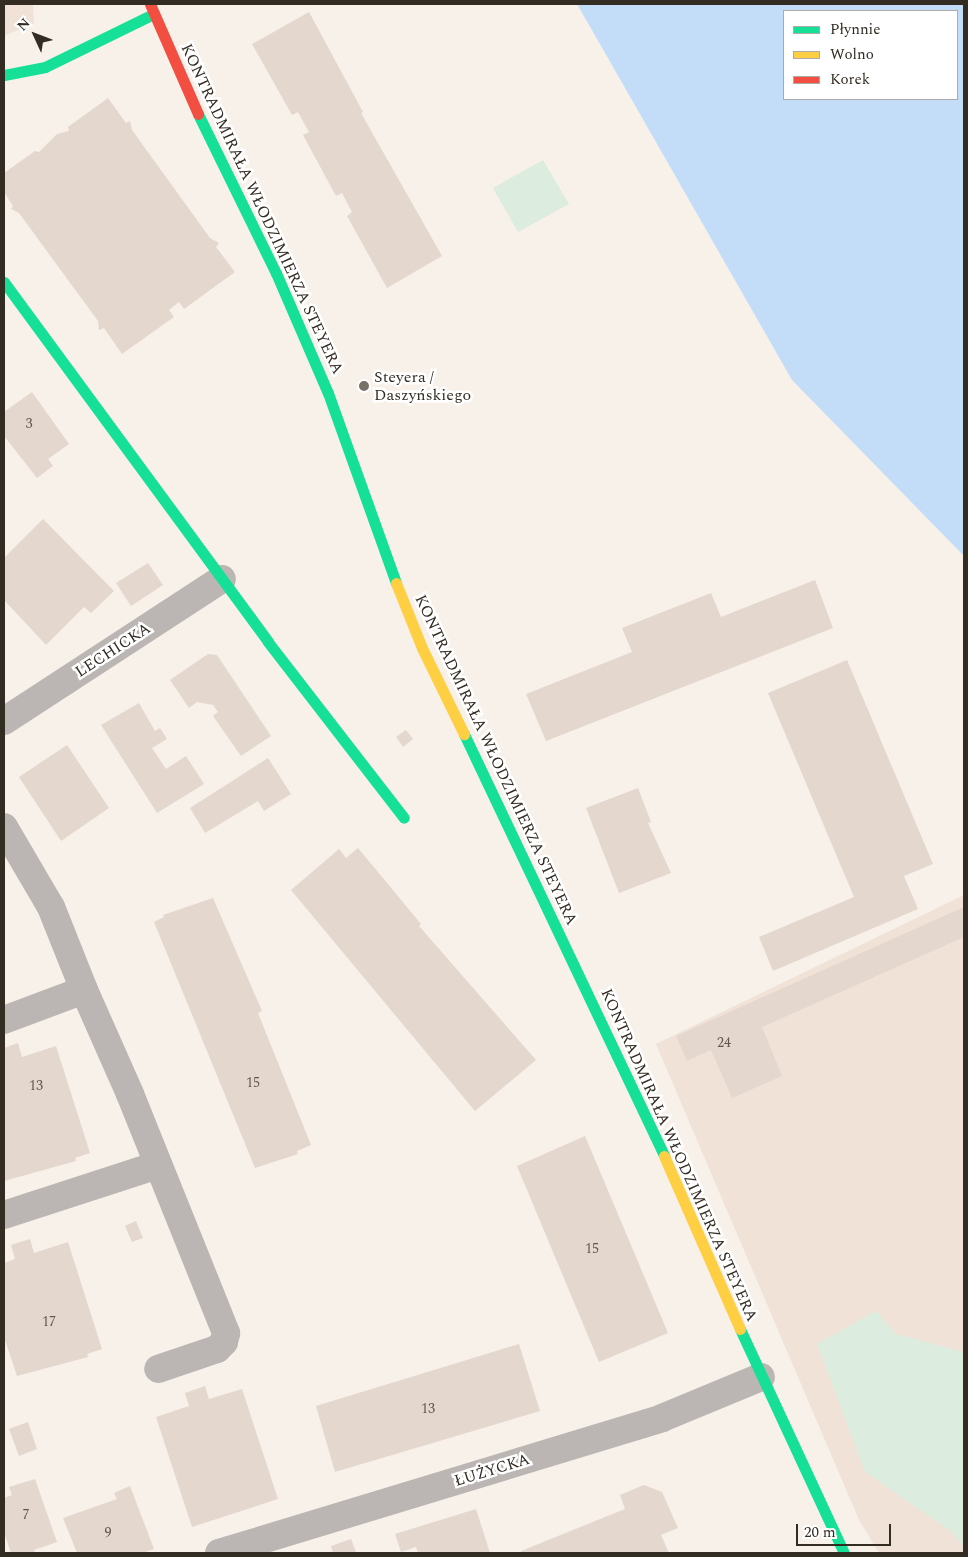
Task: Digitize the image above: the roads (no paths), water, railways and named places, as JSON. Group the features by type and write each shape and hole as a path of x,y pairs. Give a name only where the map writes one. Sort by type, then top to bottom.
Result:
{"street":[{"name":"KONTRADMIRAŁA WŁODZIMIERZA STEYERA","path":"4,75 45,67 152,9 210,143 276,273 328,393 383,549 422,648 636,1091 837,1551"},
{"path":"4,282 222,579 404,818"},
{"name":"LECHICKA","path":"4,721 222,579"},
{"path":"4,828 51,907 226,1333 224,1342 217,1349 158,1369"},
{"path":"4,1020 84,990"},
{"path":"4,1215 158,1165"},
{"name":"ŁUŻYCKA","path":"219,1553 662,1418 761,1377"}],"water":[{"path":"577,4 964,4 964,556 792,380"}],"place":[{"name":"Steyera / Daszyńskiego","path":"364,386"}]}
